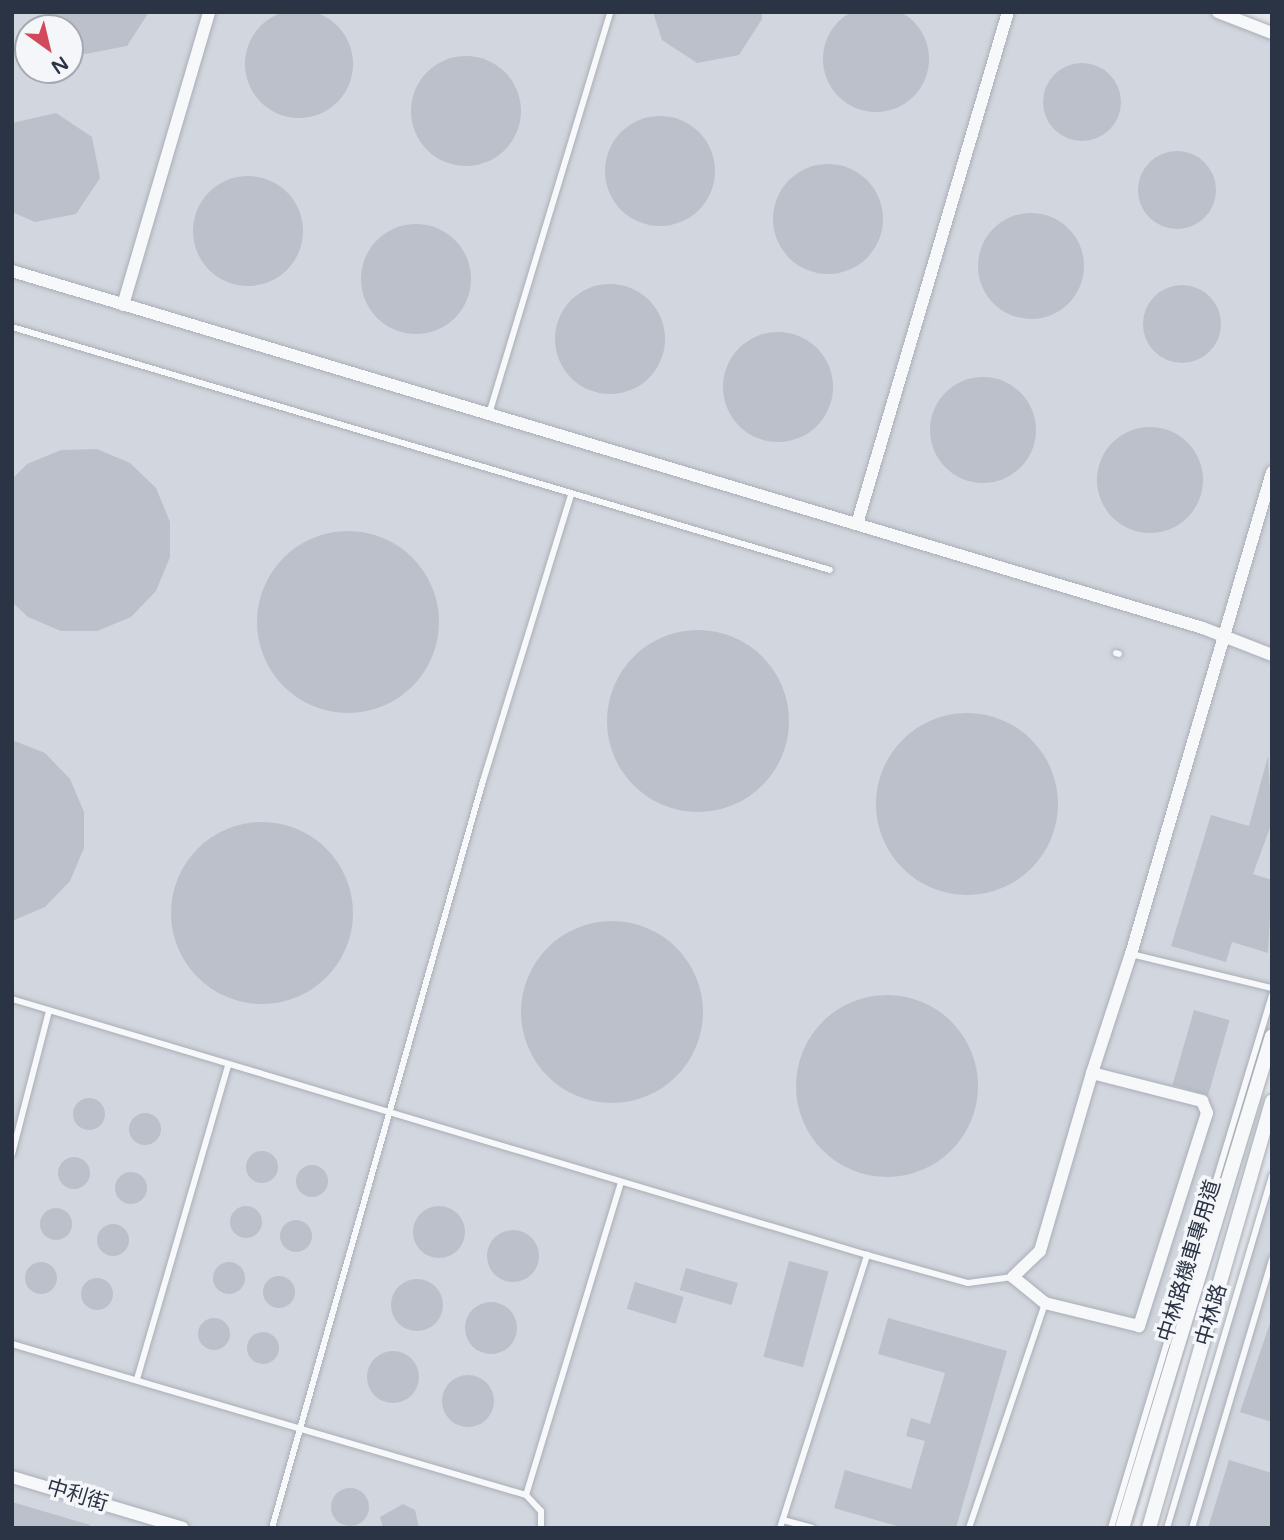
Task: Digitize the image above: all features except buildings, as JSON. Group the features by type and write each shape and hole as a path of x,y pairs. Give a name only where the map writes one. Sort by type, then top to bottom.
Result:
{"street":[{"path":"123,305 209,12"},
{"path":"857,524 1008,12"},
{"path":"1218,12 1272,33"},
{"path":"12,271 488,416 857,524 1272,655"},
{"path":"1092,1073 1202,1101 1207,1113 1139,1326 1045,1303 1013,1277 1040,1251 1092,1073 1131,954 1272,472"},
{"path":"1122,1528 1272,1036"},
{"name":"中林路","path":"1149,1528 1272,1101"},
{"name":"中利街","path":"12,1477 183,1528"}],"lane":[{"path":"488,416 610,12"},
{"path":"12,327 830,570"},
{"path":"272,1528 388,1111 571,495"},
{"path":"1131,954 1272,988"},
{"name":"中林路機車專用道","path":"1111,1528 1272,995"},
{"path":"12,999 867,1255 968,1283 1013,1277"},
{"path":"12,1154 49,1011"},
{"path":"137,1379 228,1065"},
{"path":"1167,1528 1272,1175"},
{"path":"526,1495 621,1182"},
{"path":"811,1528 782,1524 867,1255"},
{"path":"1192,1528 1272,1259"},
{"path":"969,1528 1045,1303"},
{"path":"12,1344 526,1495 541,1511 541,1528"}],"shaded area":[{"path":"12,12 1229,12 1272,30 1272,1060 1132,1528 12,1528"},
{"path":"1272,1176 1272,1528 1167,1528"}]}
